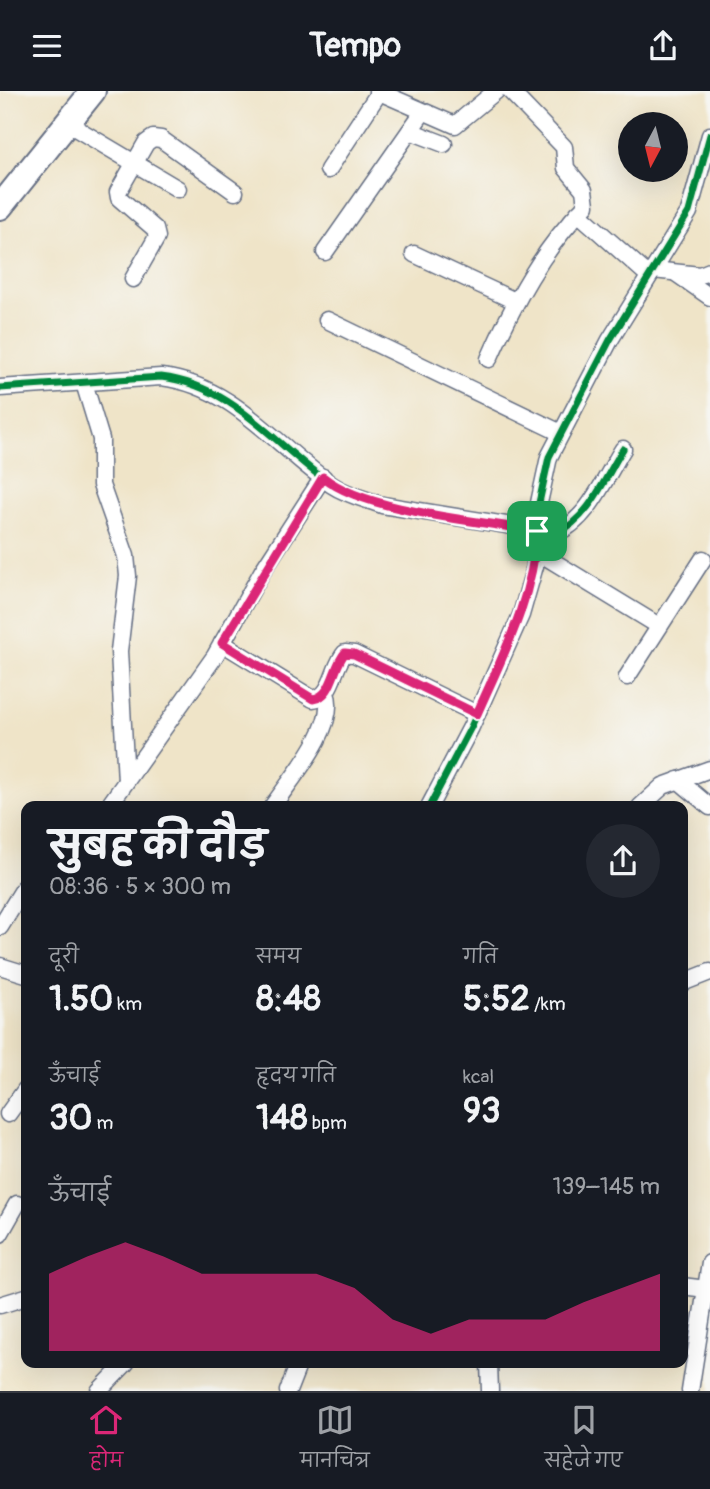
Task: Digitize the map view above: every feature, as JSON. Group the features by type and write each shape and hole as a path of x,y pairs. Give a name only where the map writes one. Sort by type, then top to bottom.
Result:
{"main road":[{"path":"0,207 93,91"}],"street":[{"path":"328,170 379,91 455,125 495,91"},
{"path":"489,359 515,301 535,268 586,205 586,197 566,168 564,146 510,91"},
{"path":"325,252 423,112"},
{"path":"68,123 178,189"},
{"path":"410,131 444,144"},
{"path":"432,801 477,714 521,615 535,566 537,512 549,457 610,340 689,212 710,135"},
{"path":"133,279 157,237 155,229 119,198 120,185 146,143 153,138 161,139 235,192"},
{"path":"578,213 651,273 700,275 710,271"},
{"path":"414,254 515,301"},
{"path":"675,272 710,296"},
{"path":"327,320 561,433"},
{"path":"0,388 161,377 207,388 237,405 323,477 354,496 382,505 556,533 573,524 623,449"},
{"path":"84,383 101,439 101,485 126,556 128,576 119,651 125,781"},
{"path":"111,801 222,643 323,477"},
{"path":"536,551 659,627"},
{"path":"627,677 703,559"},
{"path":"222,643 313,699 326,693 345,653 354,654 477,714"},
{"path":"276,801 326,726 329,702 326,693"},
{"path":"647,801 663,786 710,769"},
{"path":"678,780 710,807"},
{"path":"0,927 21,893"},
{"path":"0,965 21,972"},
{"path":"688,980 710,971"},
{"path":"8,1114 21,1096"},
{"path":"0,1234 17,1204"},
{"path":"690,1391 704,1336 710,1263"},
{"path":"688,1287 706,1289"},
{"path":"0,1305 21,1299"},
{"path":"99,1391 121,1368"},
{"path":"287,1391 297,1368"},
{"path":"489,1368 490,1391"}],"cycle path":[{"path":"432,801 471,727 521,615 535,566 537,512 549,457 610,340 689,212 710,135"},
{"path":"0,388 161,377 187,383 211,392 253,419 311,469 332,485 350,494 382,505 556,533 578,519 587,508 623,449"}],"route":[{"path":"323,477 332,485 354,496 382,505 537,531 535,566 521,615 477,714 354,654 345,653 340,658 326,693 313,699 222,643 323,477"}]}
